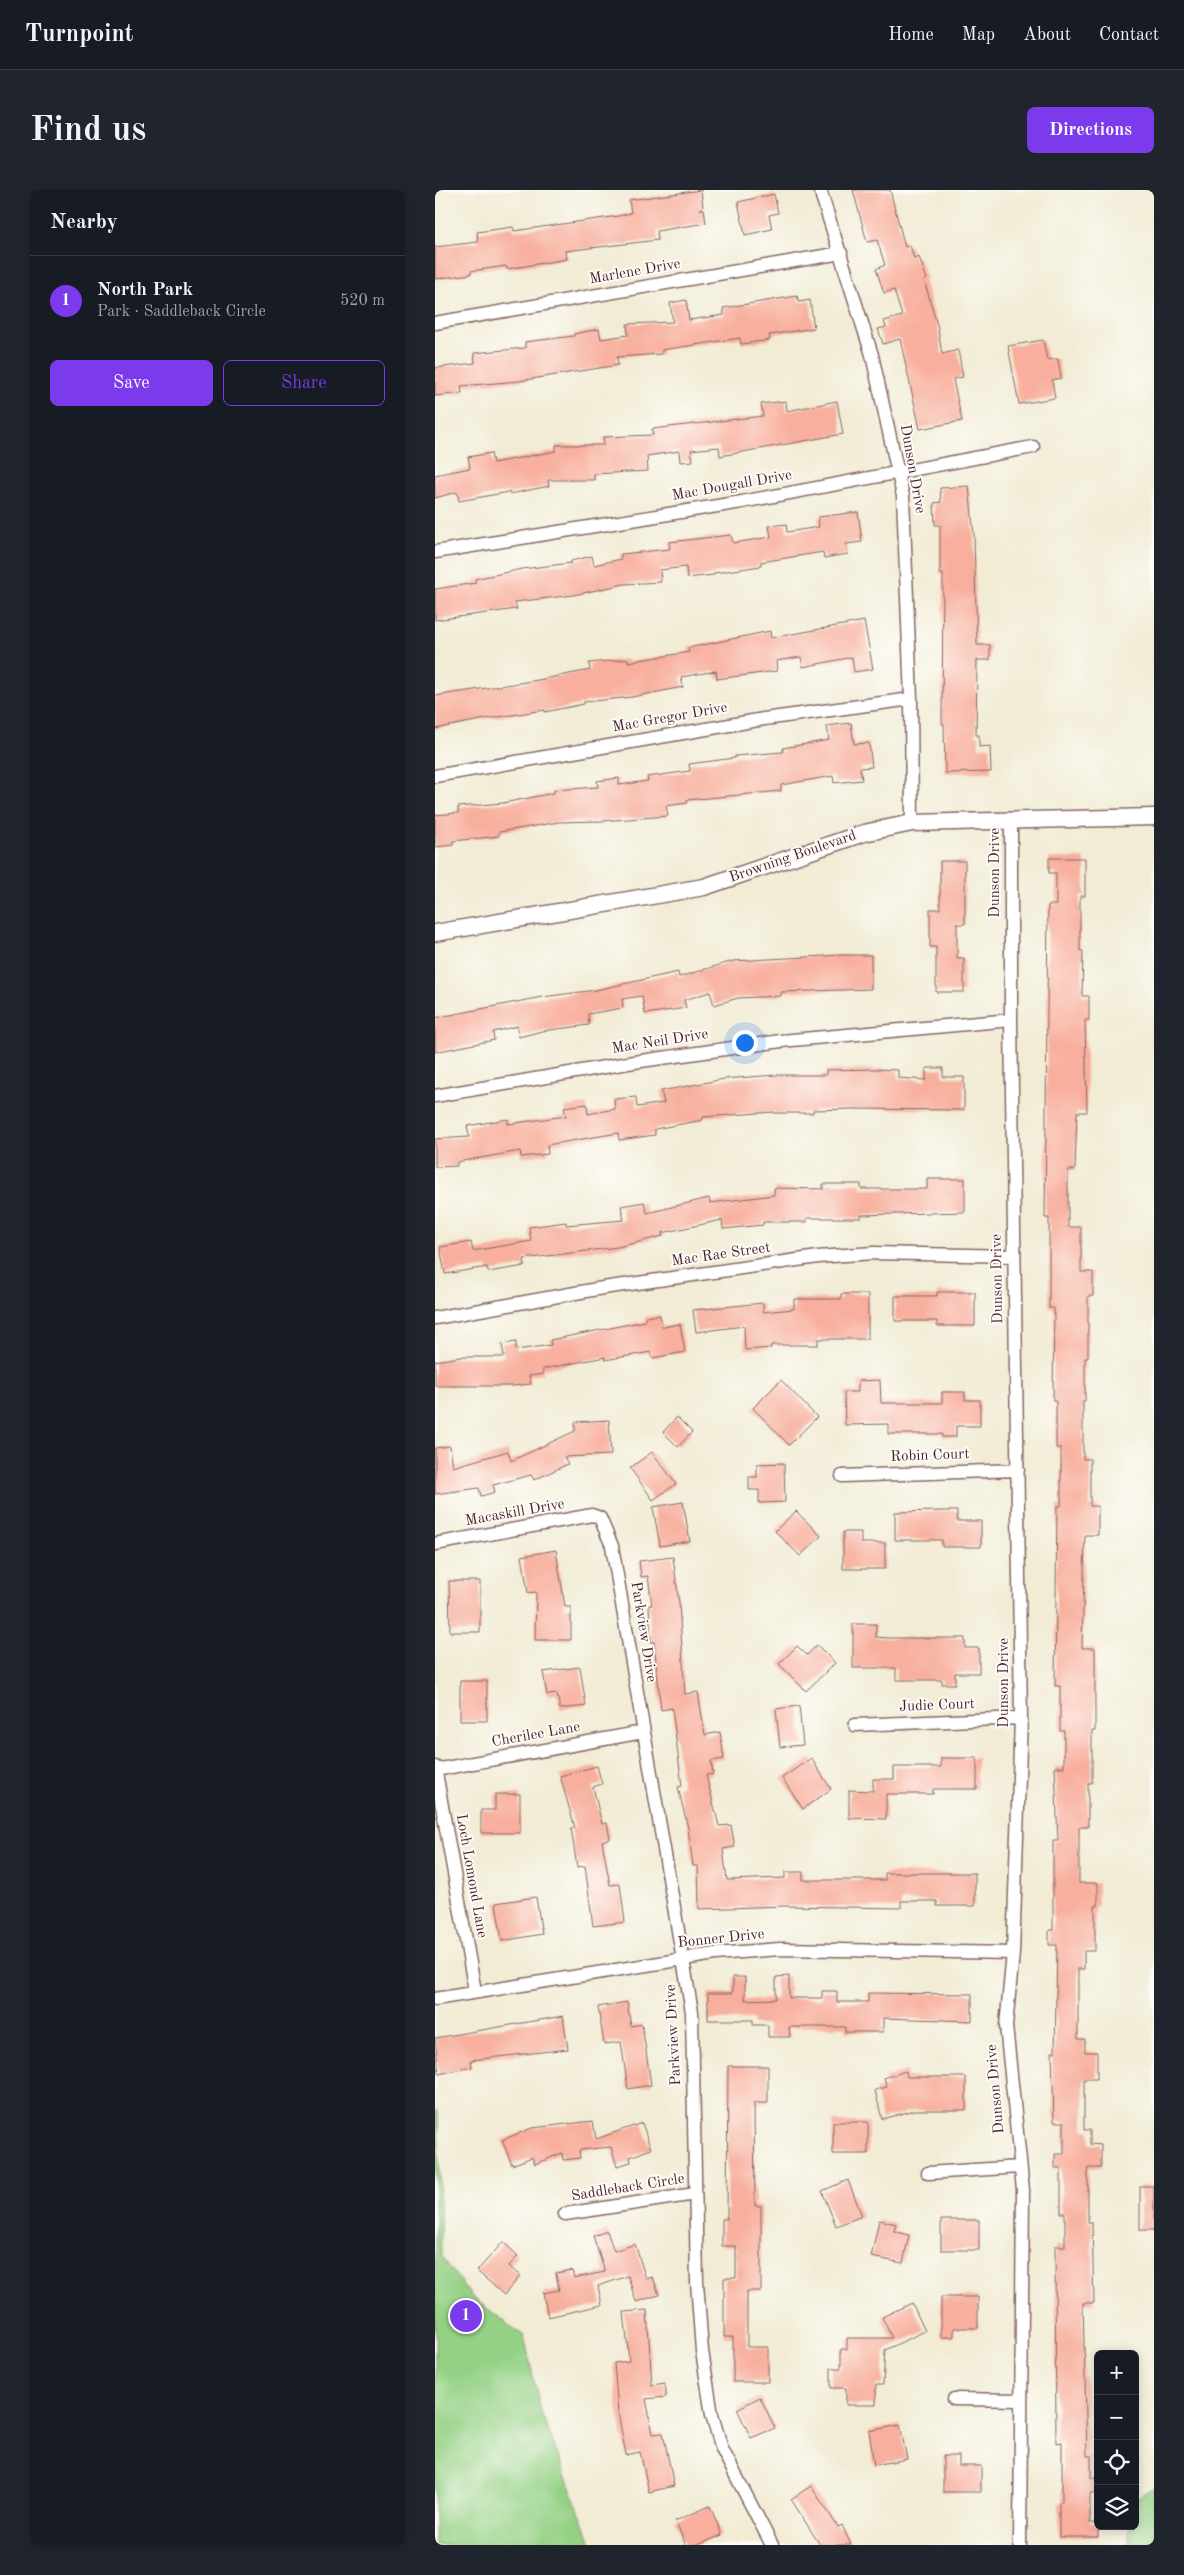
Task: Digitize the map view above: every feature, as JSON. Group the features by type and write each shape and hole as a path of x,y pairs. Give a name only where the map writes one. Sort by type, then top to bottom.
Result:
{"street":[{"name":"Dunson Drive","path":"820,190 872,355 899,472 906,548 911,699 912,823"},
{"name":"Marlene Drive","path":"435,323 841,254"},
{"name":"Mac Dougall Drive","path":"435,552 742,502 1033,447"},
{"name":"Mac Gregor Drive","path":"435,776 764,718 911,699"},
{"name":"Browning Boulevard","path":"435,933 704,887 864,833 912,823 1154,817"},
{"name":"Dunson Drive","path":"1011,820 1011,1020 1021,1718 1013,1953 1006,2026 1023,2190 1020,2545"},
{"name":"Mac Neil Drive","path":"435,1096 634,1062 781,1041 1011,1020"},
{"name":"Mac Rae Street","path":"435,1318 603,1288 818,1257 873,1253 1014,1256"},
{"name":"Robin Court","path":"842,1476 1018,1470"},
{"name":"Macaskill Drive","path":"435,1544 592,1515 600,1518"},
{"name":"Parkview Drive","path":"600,1518 613,1546 643,1732 692,2012 695,2194 702,2351 712,2415 722,2449 772,2545"},
{"name":"Judie Court","path":"855,1725 1021,1718"},
{"name":"Cherilee Lane","path":"435,1769 643,1732"},
{"name":"Loch Lomond Lane","path":"435,1769 475,1991"},
{"name":"Bonner Drive","path":"435,1998 684,1958 780,1949 1013,1953"},
{"path":"928,2173 1020,2167"},
{"name":"Saddleback Circle","path":"565,2214 695,2194"},
{"path":"953,2399 1021,2400"}],"green space":[{"path":"438,2111 441,2256 472,2297 524,2336 541,2412 592,2545 435,2545 435,2112"},
{"path":"1154,2487 1154,2545 1129,2545 1129,2530 1139,2530 1139,2497"}],"building":[{"path":"701,190 703,207 700,209 704,209 706,223 657,231 658,240 565,251 567,259 507,269 506,266 471,271 471,274 435,279 435,247 478,242 477,232 513,227 514,231 618,216 631,213 629,200"},
{"path":"853,190 890,190 905,247 910,245 914,259 919,257 927,279 924,280 938,328 942,354 958,350 963,377 953,379 962,421 920,429 900,339 883,344 878,329 886,327 884,321 902,316 894,290 884,293 876,269 885,265 877,240 867,242"},
{"path":"774,194 778,213 769,215 772,229 745,235 738,202"},
{"path":"797,296 799,302 810,300 814,328 769,335 770,340 741,344 740,338 662,350 662,354 617,357 618,365 519,381 461,386 462,393 435,396 435,368 475,363 474,353 525,348 525,342 574,336 574,334 599,329 601,339 628,335 627,324 673,322 670,303 686,300 689,320 724,315 723,308"},
{"path":"1043,340 1047,360 1058,359 1061,378 1052,380 1055,398 1019,404 1008,346"},
{"path":"786,401 787,411 837,401 843,434 720,456 719,447 691,450 693,461 680,462 679,451 647,456 648,471 594,474 594,480 548,480 549,486 459,501 457,492 435,498 435,475 470,468 468,457 491,453 493,463 556,451 556,445 604,445 603,437 653,435 652,429 763,416 761,404"},
{"path":"969,486 974,535 977,645 990,645 990,660 977,660 976,735 979,735 979,747 990,746 991,772 945,773 944,724 942,724 943,574 940,574 940,525 935,525 934,503 941,502 940,488"},
{"path":"858,512 862,542 846,544 848,554 824,558 823,552 761,562 761,566 714,573 714,575 687,578 686,567 660,570 661,582 624,584 574,595 515,602 517,609 435,620 435,589 476,583 475,579 522,569 571,563 571,561 592,556 594,565 621,559 621,554 670,549 669,542 731,535 733,543 771,537 769,526 786,524 787,532 819,527 818,517"},
{"path":"864,621 873,669 854,672 852,657 803,667 801,657 776,661 777,671 717,679 716,671 681,677 683,687 632,697 584,702 584,704 545,712 545,710 485,719 435,729 435,696 590,670 589,663 628,659 628,662 689,652 688,648 770,631 771,638"},
{"path":"851,723 854,744 869,743 872,767 860,768 862,780 834,783 833,776 781,785 781,791 687,800 687,803 666,806 668,816 559,822 499,832 499,836 453,841 453,845 435,847 435,815 458,813 458,807 503,803 554,793 554,790 598,787 597,781 619,778 619,785 648,781 647,777 690,771 689,764 735,758 735,756 783,752 783,748 829,740 827,726"},
{"path":"1049,858 1085,858 1085,896 1080,896 1080,951 1083,951 1082,996 1089,996 1089,1020 1085,1020 1087,1112 1077,1112 1075,1170 1068,1170 1068,1227 1081,1227 1081,1272 1093,1272 1093,1296 1088,1296 1088,1358 1085,1358 1083,1459 1090,1459 1090,1506 1098,1506 1098,1535 1085,1535 1082,1648 1095,1648 1095,1731 1092,1731 1092,1783 1088,1783 1088,1827 1079,1827 1079,1883 1098,1883 1098,1906 1095,1906 1095,1951 1084,1951 1084,1969 1078,1969 1078,2039 1085,2039 1085,2052 1097,2052 1097,2079 1084,2079 1084,2130 1090,2130 1090,2144 1101,2145 1101,2168 1088,2168 1088,2222 1092,2222 1094,2303 1083,2303 1087,2456 1091,2456 1091,2478 1094,2478 1094,2493 1090,2493 1090,2523 1094,2523 1094,2530 1098,2530 1098,2537 1059,2537 1059,2502 1062,2502 1062,2442 1056,2443 1055,2246 1065,2246 1065,2213 1061,2213 1061,2168 1055,2168 1055,2154 1064,2154 1064,2122 1054,2122 1052,2052 1055,2052 1057,1945 1049,1945 1049,1930 1053,1930 1053,1841 1058,1841 1055,1767 1064,1767 1064,1731 1060,1731 1060,1686 1055,1686 1057,1506 1061,1506 1061,1448 1056,1448 1056,1401 1053,1401 1054,1308 1049,1308 1049,1218 1045,1218 1048,905 1056,905 1056,873 1049,873"},
{"path":"940,861 965,861 965,924 957,924 957,958 964,958 964,992 936,992 936,947 930,947 930,909 940,909"},
{"path":"871,955 871,989 781,992 781,996 738,998 714,1005 710,992 684,1000 686,1008 645,1014 642,996 622,999 623,1008 588,1014 589,1025 542,1031 519,1037 517,1026 493,1032 494,1040 435,1052 435,1018 542,997 596,990 678,972 679,977 733,961"},
{"path":"926,1068 943,1068 943,1077 964,1077 964,1110 813,1110 813,1113 774,1112 703,1117 703,1120 655,1129 655,1135 619,1140 618,1133 547,1145 548,1154 521,1157 520,1151 457,1162 457,1166 435,1167 435,1139 469,1137 467,1126 508,1119 508,1124 566,1116 564,1107 587,1104 588,1114 615,1109 614,1099 636,1097 637,1107 664,1103 661,1091 724,1079 776,1075 826,1075 826,1070 876,1069 898,1070 898,1078 926,1080"},
{"path":"927,1179 965,1179 965,1212 861,1215 861,1218 807,1218 807,1222 763,1222 763,1225 723,1229 722,1220 662,1233 663,1236 618,1247 524,1259 525,1266 488,1272 487,1267 445,1274 440,1247 471,1242 473,1251 531,1241 529,1227 566,1222 566,1225 624,1220 621,1206 644,1202 647,1213 709,1198 710,1203 774,1195 774,1188 823,1189 823,1184 861,1184 861,1189 927,1189"},
{"path":"937,1292 975,1292 975,1326 937,1326 937,1321 895,1321 895,1296 937,1296"},
{"path":"841,1294 868,1294 868,1339 818,1339 818,1345 771,1345 771,1348 745,1350 744,1326 696,1332 693,1310 763,1303 763,1312 794,1309 794,1299 841,1299"},
{"path":"660,1315 662,1327 680,1324 685,1352 652,1358 651,1352 605,1360 605,1357 543,1369 543,1374 529,1376 531,1384 513,1386 435,1386 435,1361 460,1357 504,1357 502,1344 516,1342 516,1350 551,1345 550,1340 645,1321 645,1317"},
{"path":"781,1380 817,1417 789,1445 753,1408"},
{"path":"880,1380 881,1403 942,1403 942,1392 965,1392 965,1400 980,1400 980,1426 956,1426 956,1437 942,1437 942,1434 888,1434 888,1424 845,1425 844,1392 858,1392 858,1381"},
{"path":"677,1417 692,1432 678,1447 663,1432"},
{"path":"609,1420 611,1455 564,1457 568,1464 534,1480 531,1475 493,1485 495,1492 481,1496 479,1488 435,1494 435,1448 450,1446 453,1467 508,1451 511,1461 575,1431 575,1422"},
{"path":"652,1452 676,1484 653,1500 630,1468"},
{"path":"784,1463 785,1502 759,1503 759,1490 749,1490 749,1477 757,1477 757,1464"},
{"path":"683,1502 690,1541 660,1546 653,1507"},
{"path":"796,1511 821,1536 800,1556 775,1531"},
{"path":"957,1511 957,1521 981,1521 981,1547 942,1547 942,1540 895,1540 895,1512"},
{"path":"843,1532 861,1532 861,1543 885,1543 885,1569 843,1569"},
{"path":"556,1550 565,1607 571,1607 571,1640 535,1640 536,1592 528,1593 522,1556"},
{"path":"673,1557 679,1603 685,1694 698,1692 705,1735 720,1732 724,1759 711,1761 713,1774 706,1775 719,1826 731,1825 735,1847 723,1849 727,1880 785,1878 785,1872 803,1872 803,1880 885,1880 885,1873 975,1873 975,1906 937,1906 937,1901 901,1901 901,1908 785,1906 699,1909 698,1866 693,1866 688,1828 678,1787 682,1786 672,1708 661,1710 654,1642 651,1642 649,1605 652,1605 648,1576 641,1577 639,1561"},
{"path":"449,1581 480,1581 480,1632 450,1632"},
{"path":"853,1624 876,1624 876,1637 965,1638 965,1648 979,1648 979,1673 955,1673 955,1684 942,1684 942,1680 896,1680 896,1668 853,1668"},
{"path":"817,1645 835,1663 806,1691 779,1664 797,1646 807,1655"},
{"path":"580,1667 586,1706 560,1709 557,1694 547,1695 543,1672"},
{"path":"460,1681 487,1681 487,1721 460,1721"},
{"path":"799,1706 803,1745 780,1747 776,1709"},
{"path":"811,1758 831,1789 803,1809 782,1778"},
{"path":"941,1758 977,1758 977,1789 933,1789 933,1794 886,1794 886,1819 849,1818 849,1790 873,1791 873,1779 894,1779 894,1767 941,1767"},
{"path":"597,1766 602,1784 593,1787 602,1824 607,1823 610,1839 602,1841 610,1885 620,1884 625,1922 593,1926 585,1866 577,1867 571,1828 575,1828 560,1776"},
{"path":"495,1794 520,1794 520,1833 481,1833 481,1810 495,1810"},
{"path":"536,1897 542,1934 502,1941 496,1903"},
{"path":"789,1976 789,1998 822,1998 822,1991 837,1991 837,2002 868,2002 868,1993 972,1994 972,2021 883,2018 883,2032 845,2032 845,2027 789,2027 790,2037 768,2037 768,2025 753,2025 753,2020 708,2020 708,1993 733,1993 733,1977 745,1977 745,2000 776,1999 776,1977"},
{"path":"627,2002 631,2026 642,2024 651,2085 628,2089 621,2042 604,2044 598,2007"},
{"path":"563,2016 568,2049 471,2060 472,2067 439,2074 435,2038"},
{"path":"728,2066 768,2066 768,2103 754,2103 755,2206 761,2206 761,2291 747,2291 747,2347 768,2347 768,2382 733,2382 733,2337 724,2337 724,2278 736,2278 736,2246 722,2246 722,2219 727,2219"},
{"path":"906,2071 907,2077 966,2077 966,2110 915,2110 882,2119 875,2090 887,2087 884,2078"},
{"path":"593,2121 596,2139 642,2123 651,2149 630,2157 631,2162 617,2166 611,2147 579,2150 580,2158 563,2160 562,2153 535,2164 532,2157 512,2165 502,2140 532,2128"},
{"path":"833,2122 868,2122 868,2154 833,2154"},
{"path":"848,2180 862,2216 836,2226 822,2191"},
{"path":"1140,2186 1154,2186 1154,2230 1140,2230"},
{"path":"879,2220 896,2224 894,2231 909,2235 903,2263 871,2257"},
{"path":"941,2220 979,2220 979,2250 941,2250"},
{"path":"607,2231 614,2251 635,2244 646,2279 653,2277 659,2295 636,2302 628,2276 598,2286 602,2305 548,2317 543,2293 559,2290 556,2273 572,2270 574,2278 605,2272 593,2236"},
{"path":"503,2242 518,2256 509,2266 520,2276 504,2295 477,2271"},
{"path":"941,2297 978,2297 978,2328 954,2328 954,2337 941,2337"},
{"path":"912,2303 925,2331 885,2350 883,2385 876,2385 876,2405 846,2405 846,2388 831,2388 831,2368 841,2368 841,2349 847,2349 847,2338 892,2338 882,2317"},
{"path":"647,2310 652,2385 665,2383 666,2397 646,2399 653,2434 663,2433 674,2486 649,2492 640,2452 626,2455 618,2412 614,2363 629,2361 624,2312"},
{"path":"760,2397 775,2428 751,2438 737,2409"},
{"path":"900,2425 907,2459 874,2465 869,2431"},
{"path":"943,2456 959,2456 959,2466 981,2466 981,2492 943,2492"},
{"path":"811,2486 838,2527 842,2525 851,2545 820,2545 791,2499"},
{"path":"710,2506 722,2535 698,2545 686,2545 675,2521"}],"place":[{"name":"North Park","path":"466,2316"}]}
